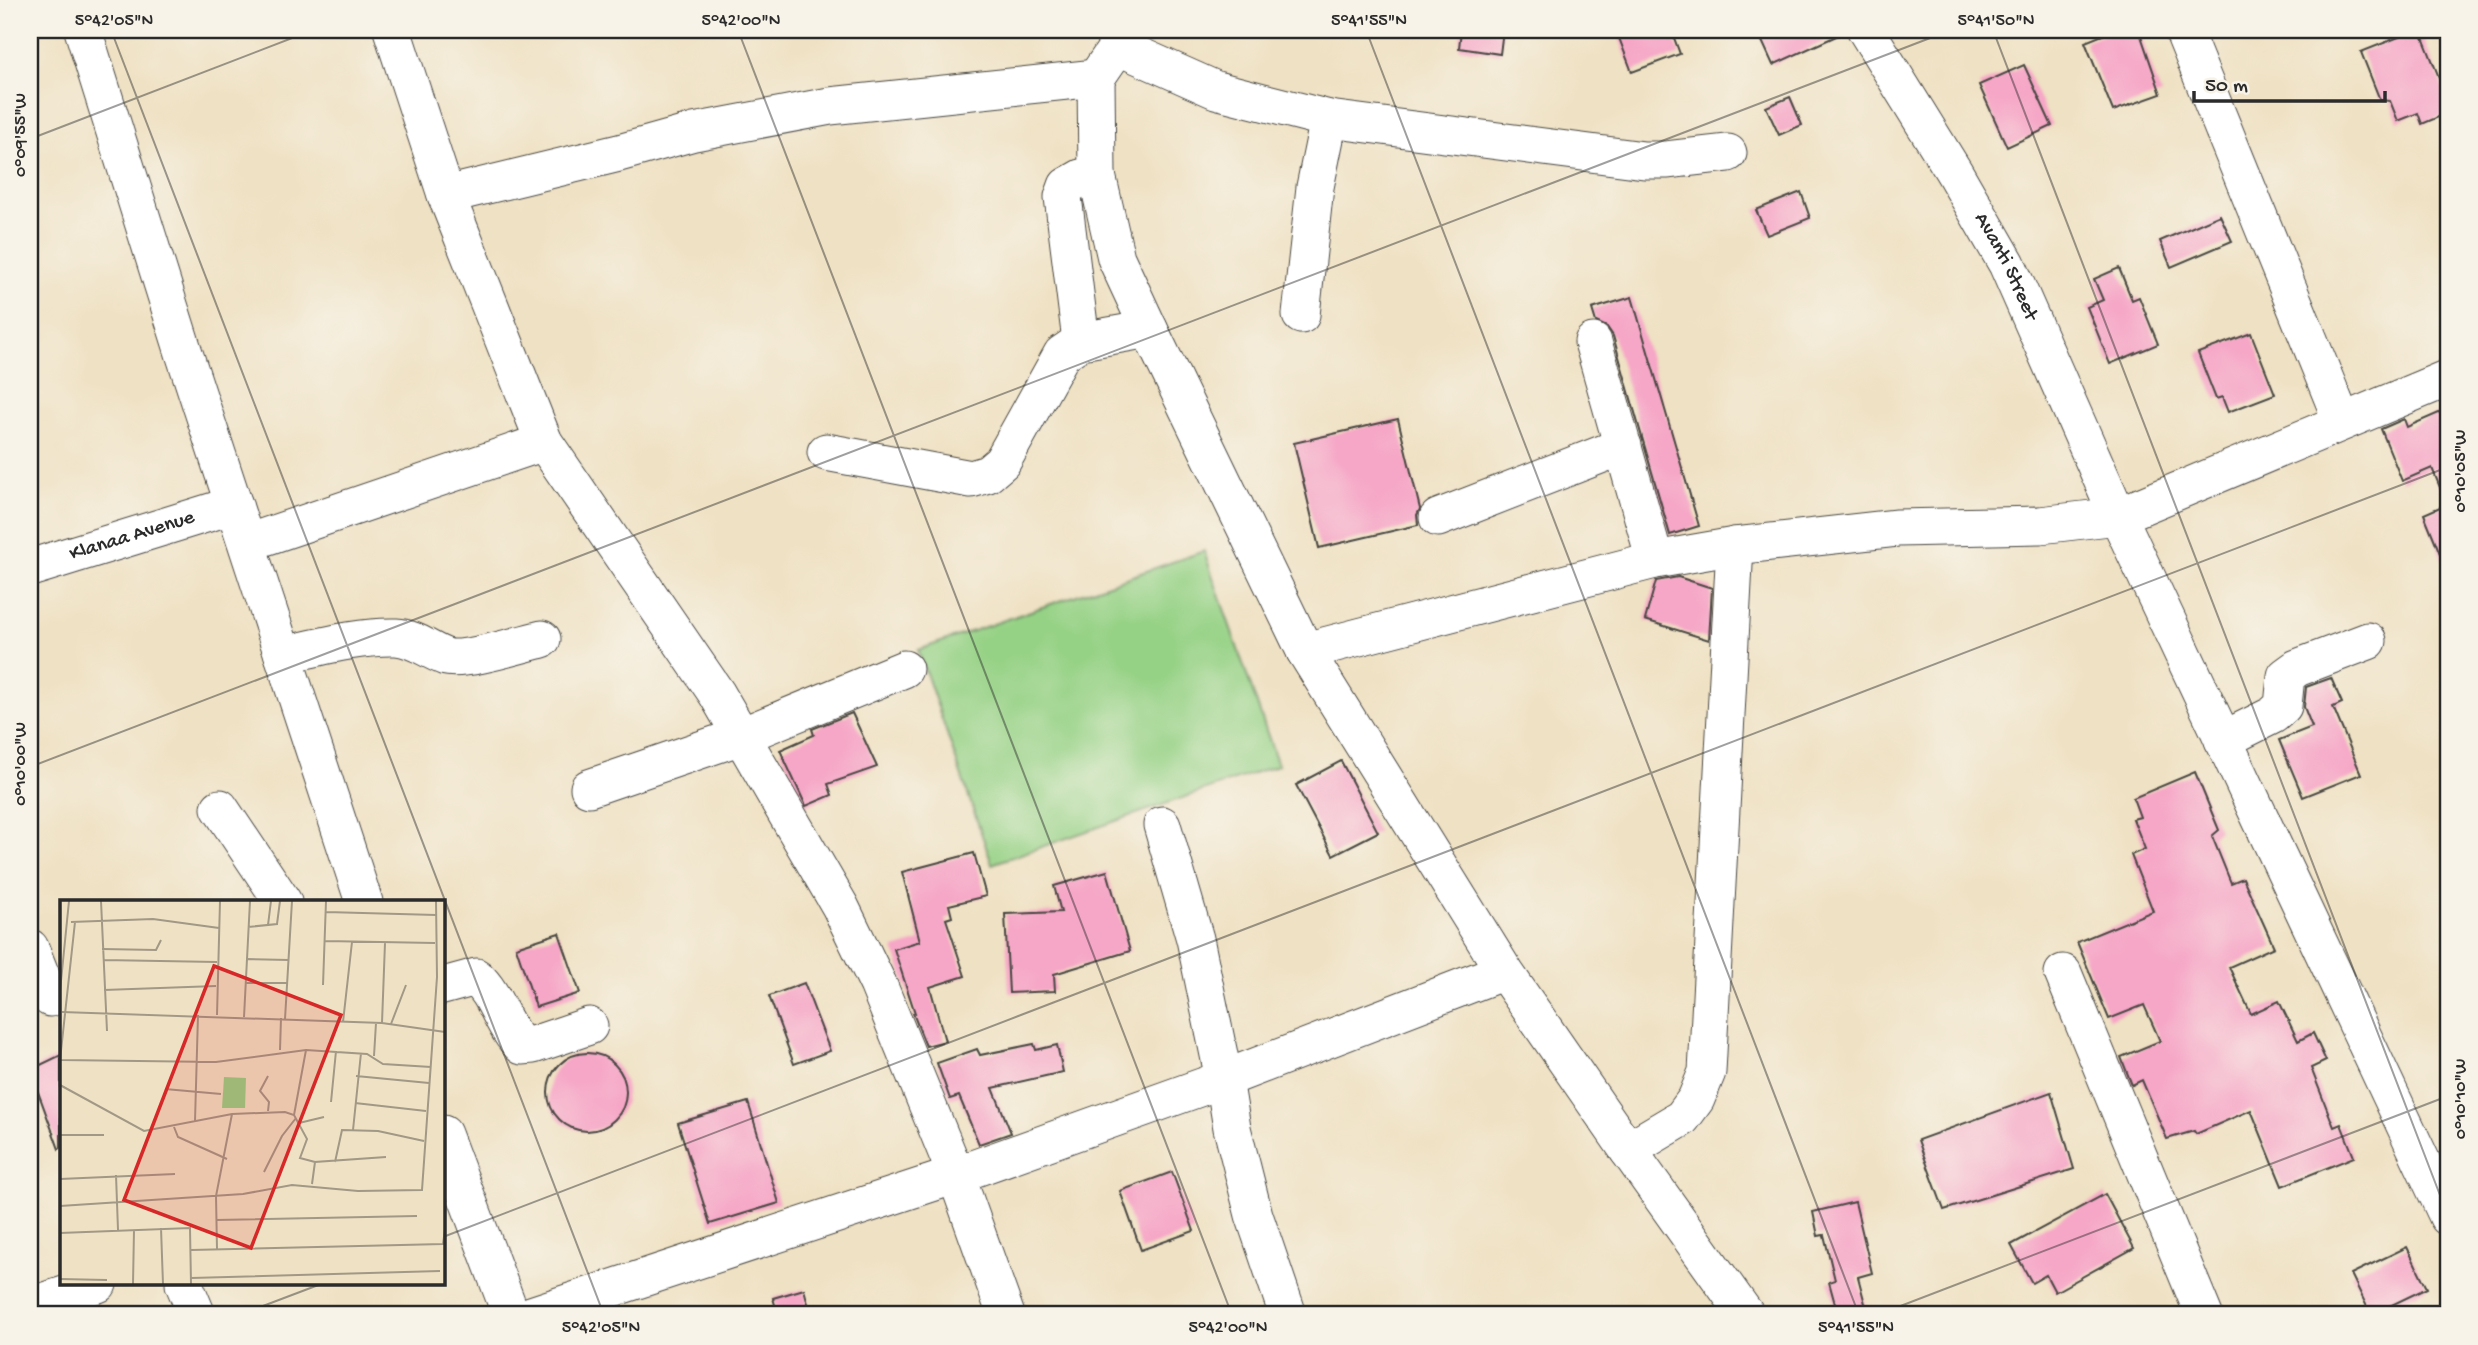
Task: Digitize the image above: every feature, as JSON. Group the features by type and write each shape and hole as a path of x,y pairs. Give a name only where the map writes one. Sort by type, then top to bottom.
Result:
{"street":[{"path":"83,30 284,655 353,899"},
{"path":"392,30 446,195 544,442 717,694 846,918 878,984 956,1175 1006,1315"},
{"name":"Avanti Street","path":"1866,30 2007,264 2118,516 2448,1217"},
{"path":"2183,30 2343,421"},
{"path":"1728,153 1644,160 1329,119 1216,90 1123,38 1096,78 1097,175 1116,258 1305,651 1504,971 1746,1315"},
{"path":"446,195 694,132 830,106 1096,78"},
{"path":"1301,315 1313,197 1329,119"},
{"path":"1081,341 1063,197 1067,186 1081,178 1097,175"},
{"path":"826,452 971,479 988,474 1002,462 1062,354 1081,341 1149,329"},
{"path":"1593,342 1655,560"},
{"path":"1305,651 1655,560 1735,546 1896,528 2040,526 2118,516 2448,378"},
{"path":"247,543 544,442"},
{"path":"1438,518 1623,446"},
{"name":"Klanaa Avenue","path":"30,568 234,505"},
{"path":"1628,1150 1682,1118 1696,1099 1707,1072 1735,546"},
{"path":"284,655 369,637 400,637 428,646 447,657 468,656 542,639"},
{"path":"2223,740 2273,715 2283,706 2286,676 2297,668 2368,640"},
{"path":"589,788 741,736 904,669"},
{"path":"220,808 282,900"},
{"path":"1162,825 1195,939 1232,1128 1254,1215 1289,1315"},
{"path":"30,948 47,999"},
{"path":"531,1315 956,1175 1224,1079 1504,971"},
{"path":"2063,973 2204,1315"},
{"path":"444,986 476,977 487,988 514,1038 522,1046 533,1045 589,1026"},
{"path":"444,1140 510,1315"},
{"path":"30,1306 92,1286"},
{"path":"185,1286 197,1315"}],"green space":[{"path":"1204,551 1278,765 992,864 918,650"}],"building":[{"path":"1461,30 1503,30 1500,54 1459,48"},
{"path":"1616,30 1671,30 1680,54 1632,72"},
{"path":"1757,30 1845,30 1845,32 1773,65"},
{"path":"2115,30 2139,30 2161,94 2113,111 2085,42"},
{"path":"2395,30 2420,30 2448,100 2448,113 2422,124 2418,113 2398,121 2390,101 2380,100 2361,52 2399,37"},
{"path":"2024,65 2052,126 2007,147 1979,85"},
{"path":"1790,97 1802,125 1779,135 1766,107"},
{"path":"1801,192 1810,218 1767,235 1756,210"},
{"path":"2220,215 2232,241 2171,267 2160,241"},
{"path":"2119,268 2132,300 2139,297 2158,344 2110,364 2087,307 2103,300 2094,279"},
{"path":"1632,297 1699,526 1670,535 1613,336 1607,327 1596,322 1592,309"},
{"path":"2251,333 2275,394 2228,412 2222,397 2216,399 2198,353"},
{"path":"2448,409 2448,573 2424,514 2447,504 2432,468 2402,481 2381,429 2404,419 2407,427"},
{"path":"1398,419 1420,509 1417,515 1418,525 1319,548 1294,443"},
{"path":"1678,577 1712,588 1709,640 1645,620 1656,581"},
{"path":"2331,678 2342,703 2333,707 2361,774 2303,797 2279,740 2312,727 2304,707 2306,687"},
{"path":"852,713 877,767 828,784 832,795 806,806 780,750 814,735 812,729"},
{"path":"1341,761 1378,832 1333,855 1296,785"},
{"path":"2195,772 2219,830 2212,836 2231,883 2243,878 2274,947 2229,967 2251,1014 2279,1001 2298,1041 2313,1033 2326,1061 2311,1068 2334,1127 2341,1124 2354,1157 2282,1186 2251,1110 2196,1134 2194,1131 2167,1139 2142,1080 2132,1085 2121,1057 2160,1041 2144,1005 2109,1019 2077,942 2153,911 2131,855 2145,849 2133,819 2140,817 2133,798"},
{"path":"974,853 986,896 949,905 952,917 946,919 965,976 930,987 945,1041 926,1046 894,949 920,941 902,872"},
{"path":"1107,871 1130,951 1054,974 1055,991 1009,993 1005,914 1061,912 1054,886"},
{"path":"559,933 580,993 536,1007 516,947"},
{"path":"804,983 830,1051 794,1064 769,996"},
{"path":"1034,1044 1036,1050 1057,1045 1063,1072 993,1088 1011,1133 979,1144 959,1096 950,1099 937,1063 977,1049 980,1055"},
{"path":"587,1053 602,1056 614,1065 623,1077 626,1092 623,1107 614,1119 602,1128 587,1131 572,1128 560,1119 551,1107 548,1092 551,1077 560,1065 572,1056"},
{"path":"60,1055 59,1149 30,1070"},
{"path":"2051,1092 2074,1169 1944,1210 1918,1140"},
{"path":"748,1102 779,1203 710,1224 678,1123"},
{"path":"1172,1172 1194,1231 1141,1250 1120,1191"},
{"path":"2105,1194 2134,1248 2055,1292 2046,1275 2032,1283 2011,1245"},
{"path":"1855,1202 1872,1273 1858,1277 1868,1315 1838,1315 1829,1282 1835,1280 1824,1235 1818,1236 1813,1212"},
{"path":"2407,1247 2427,1288 2371,1315 2351,1274"},
{"path":"804,1289 811,1315 778,1315 773,1298"}]}
